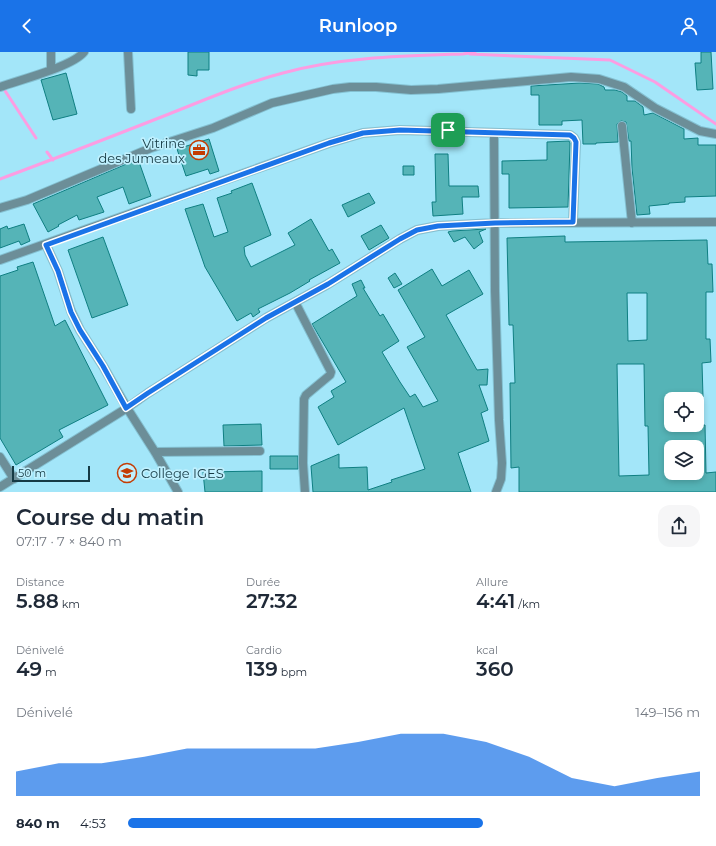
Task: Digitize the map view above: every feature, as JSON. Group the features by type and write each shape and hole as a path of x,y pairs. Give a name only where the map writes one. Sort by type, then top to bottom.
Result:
{"street":[{"path":"51,52 51,69"},
{"path":"0,87 69,63 84,52"},
{"path":"128,52 131,109"},
{"path":"0,208 27,200 151,148 213,128 272,103 334,89 350,87 376,87 411,90 571,77 598,79 624,87 655,108 700,131 716,134"},
{"path":"622,126 632,223"},
{"path":"0,260 46,245 329,143 363,133 400,130 570,135 576,142 573,222"},
{"path":"494,133 495,291 499,420 502,463 501,479 496,492"},
{"path":"0,487 266,318 328,284 417,230 438,226 495,223 716,222"},
{"path":"46,245 58,271 71,312 80,330 178,492"},
{"path":"295,302 331,372 330,375 306,394 304,399 305,492"},
{"path":"155,452 260,451"},
{"path":"0,457 14,479"}],"building":[{"path":"188,52 209,52 209,70 197,70 197,76 188,75"},
{"path":"701,52 711,52 713,89 697,90 695,63 701,63"},
{"path":"66,73 77,114 53,120 41,80"},
{"path":"580,83 598,84 604,87 605,90 622,92 627,96 627,101 635,101 643,107 644,115 653,113 684,129 684,139 698,138 698,145 716,145 716,196 685,197 685,202 649,206 650,214 637,215 631,141 629,141 626,122 621,121 617,124 618,142 596,144 583,144 582,120 562,121 562,125 539,125 539,95 531,95 531,86"},
{"path":"209,139 219,171 210,174 208,169 186,176 177,149"},
{"path":"569,141 570,143 568,207 509,208 509,174 502,174 502,161 547,160 547,142"},
{"path":"435,154 448,154 449,186 478,186 479,197 462,197 463,214 433,216 432,202 436,202"},
{"path":"138,159 151,196 129,204 123,187 97,197 104,212 79,220 77,215 48,232 33,204"},
{"path":"403,166 414,166 414,175 403,175"},
{"path":"252,183 271,235 244,247 245,255 251,267 295,245 288,233 311,219 329,251 332,249 340,263 309,280 310,281 290,293 258,309 260,312 253,317 251,313 237,321 205,267 185,209 203,204 214,237 228,232 217,198 232,193 231,191"},
{"path":"369,193 375,203 348,217 342,205"},
{"path":"24,224 30,241 21,245 19,241 0,248 0,229 7,226 8,229"},
{"path":"381,225 389,238 369,250 361,236"},
{"path":"486,229 479,232 483,242 474,249 465,237 454,242 448,232 452,231"},
{"path":"565,236 565,242 707,240 708,264 712,264 713,292 706,292 706,339 710,339 711,362 702,363 703,392 664,392 664,432 704,432 705,425 706,473 716,472 716,492 519,492 519,467 511,468 510,383 515,383 513,325 509,325 507,238","holes":["627,293 647,293 647,340 628,341","617,364 644,364 645,426 648,426 649,475 619,476"]},
{"path":"103,237 128,305 92,318 68,250"},
{"path":"33,262 55,326 65,320 108,405 59,430 63,437 16,465 0,438 0,276 18,270 17,267"},
{"path":"432,269 442,286 469,270 483,294 446,315 477,370 488,369 487,385 479,385 488,410 481,413 489,441 458,453 471,492 313,492 311,466 339,454 339,468 367,467 368,490 392,482 391,480 425,469 404,408 338,445 318,407 334,397 331,391 346,382 312,324 357,296 352,284 361,280 365,288 363,288 380,316 383,314 399,341 382,352 400,382 410,397 415,394 423,407 438,401 407,347 425,337 398,290"},
{"path":"395,273 402,284 394,288 388,278"},
{"path":"261,424 262,445 224,446 223,425"},
{"path":"270,456 298,456 298,469 270,469"},
{"path":"262,471 262,492 205,492 203,472"}],"waterway":[{"path":"0,179 226,92 283,73 349,60 463,54 475,52"},
{"path":"470,54 610,60 655,82 716,124"},
{"path":"0,83 36,138"},
{"path":"47,152 53,160"}],"place":[{"name":"Vitrine des Jumeaux","path":"199,150"},
{"name":"College IGES","path":"127,473"}],"route":[{"path":"400,130 448,130 570,135 576,142 573,222 495,223 438,226 417,230 328,284 266,318 192,364 126,408 71,312 58,271 46,245 150,206 329,143 363,133 400,130"}]}
